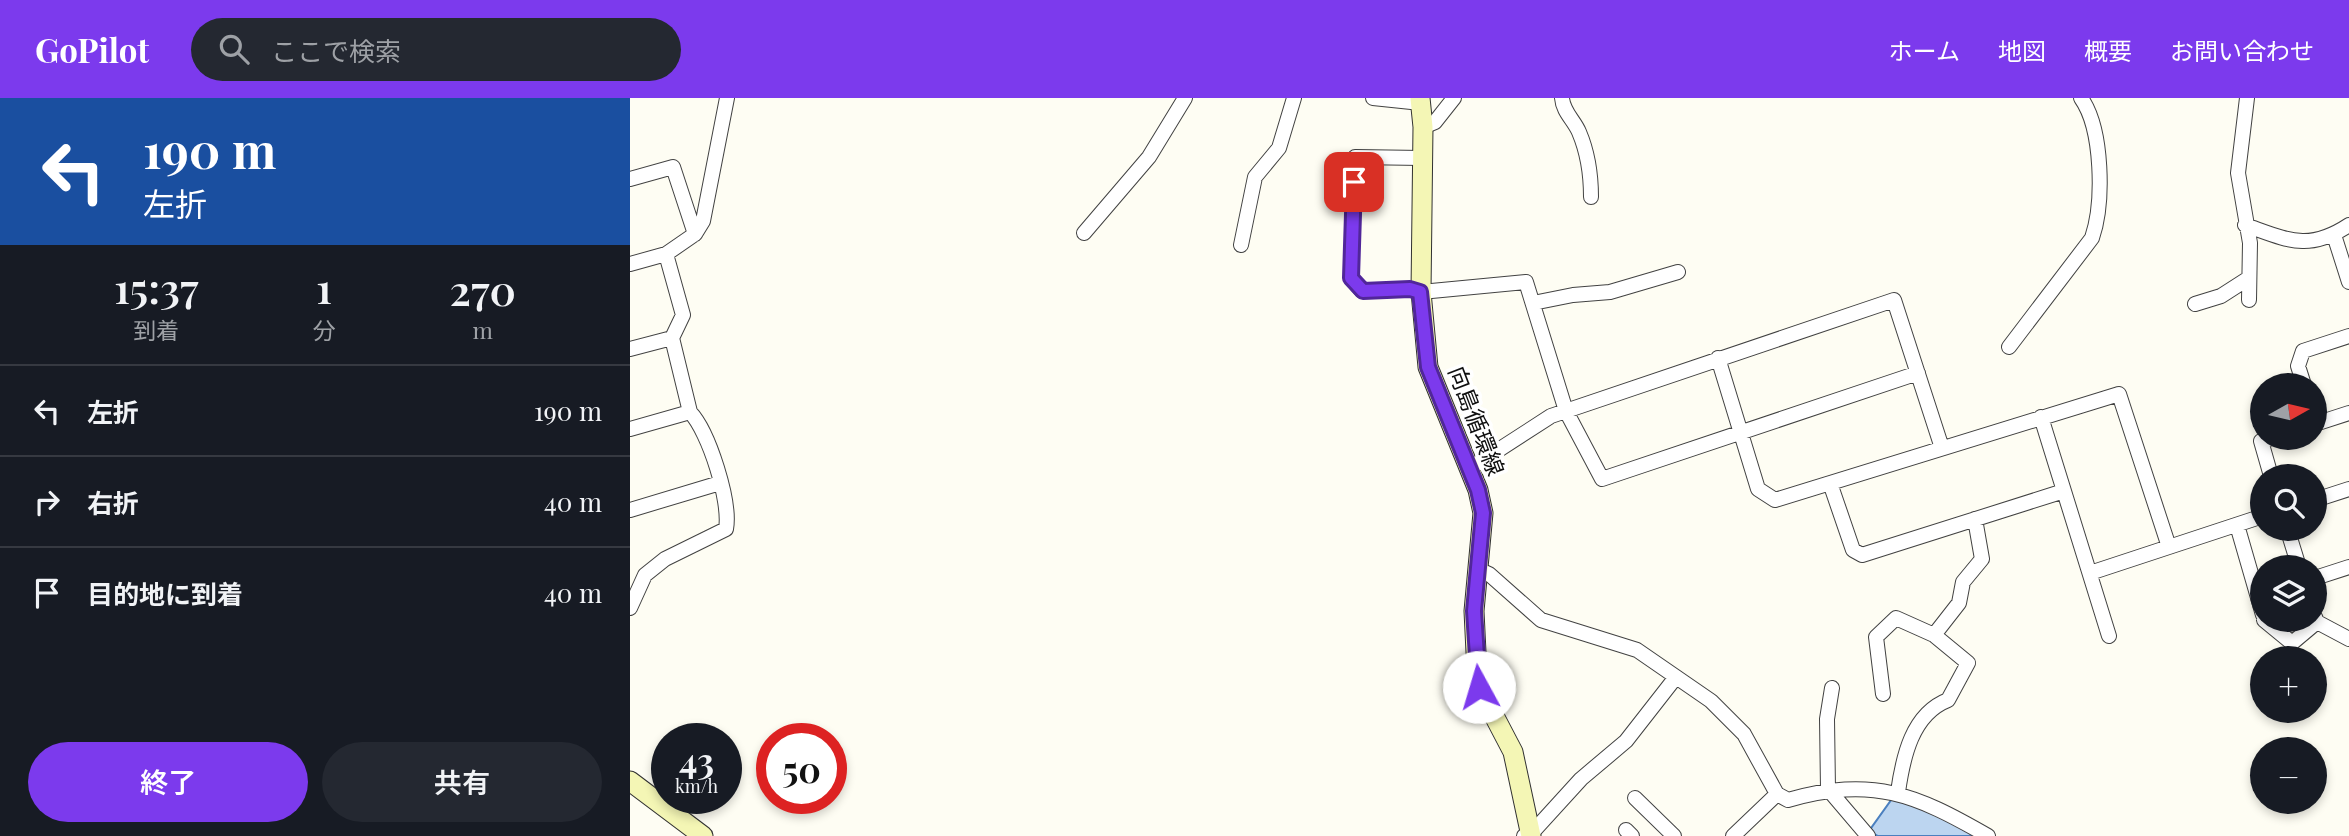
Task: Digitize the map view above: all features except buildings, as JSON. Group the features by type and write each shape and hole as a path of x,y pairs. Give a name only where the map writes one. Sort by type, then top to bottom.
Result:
{"main road":[{"name":"向島循環線","path":"1420,100 1423,127 1420,292 1428,367 1469,469 1483,513 1474,611 1478,680 1513,752 1528,836"},
{"path":"630,781 703,836"}],"street":[{"path":"630,264 666,254 695,234 703,221 727,98"},
{"path":"1084,233 1150,157 1185,98"},
{"path":"1241,244 1255,177 1279,148 1294,98"},
{"path":"1373,98 1420,100"},
{"path":"1423,127 1435,122 1454,98"},
{"path":"1562,98 1562,105 1579,131 1591,175 1591,197"},
{"path":"2010,347 2092,239 2098,219 2097,141 2088,108 2081,98"},
{"path":"2247,98 2238,173 2250,243 2249,300"},
{"path":"1422,158 1355,157 1351,278 1363,291 1410,289 1420,292 1526,282 1566,411 1602,479 1740,430 1917,373"},
{"path":"630,179 673,167 695,234"},
{"path":"2245,225 2298,244 2334,235 2349,225"},
{"path":"2334,235 2348,277"},
{"path":"630,608 645,575 664,559 726,529 729,513 701,424 690,412 671,338 683,315 666,254"},
{"path":"1533,303 1573,295 1610,292 1678,272"},
{"path":"2195,304 2221,296 2249,278"},
{"path":"1469,469 1551,416 1894,300 1942,448"},
{"path":"2300,373 2298,366 2303,351 2349,336"},
{"path":"630,349 671,338"},
{"path":"1718,358 1758,489 1775,500 2119,394 2169,547"},
{"path":"630,429 690,412"},
{"path":"2328,419 2349,413"},
{"path":"2041,417 2109,636"},
{"path":"630,510 720,483"},
{"path":"1830,483 1853,550 1862,555 2064,491"},
{"path":"2327,496 2349,489"},
{"path":"1934,635 1959,603 1963,582 1982,559 1975,519"},
{"path":"2090,573 2250,520"},
{"path":"2237,525 2250,571"},
{"path":"2327,574 2349,567"},
{"path":"1478,569 1489,574 1541,620 1637,649 1711,701 1744,734 1777,794 1788,800 1828,789 1898,792 1945,811 1989,836"},
{"path":"1883,694 1876,637 1896,618 1934,635 1968,663 1948,699 1930,707 1903,754 1898,792"},
{"path":"2327,626 2349,639"},
{"path":"2280,632 2292,643 2303,632"},
{"path":"1528,836 1581,779 1626,741 1676,677"},
{"path":"1832,688 1827,719 1828,789 1867,836"},
{"path":"1733,836 1777,794"},
{"path":"1635,798 1674,836"}],"water":[{"path":"1894,796 1944,817 1976,836 1878,836 1869,831"}],"route":[{"path":"1354,182 1351,278 1363,291 1410,289 1420,292 1428,367 1478,490 1483,513 1482,550 1474,611 1479,687"}]}
